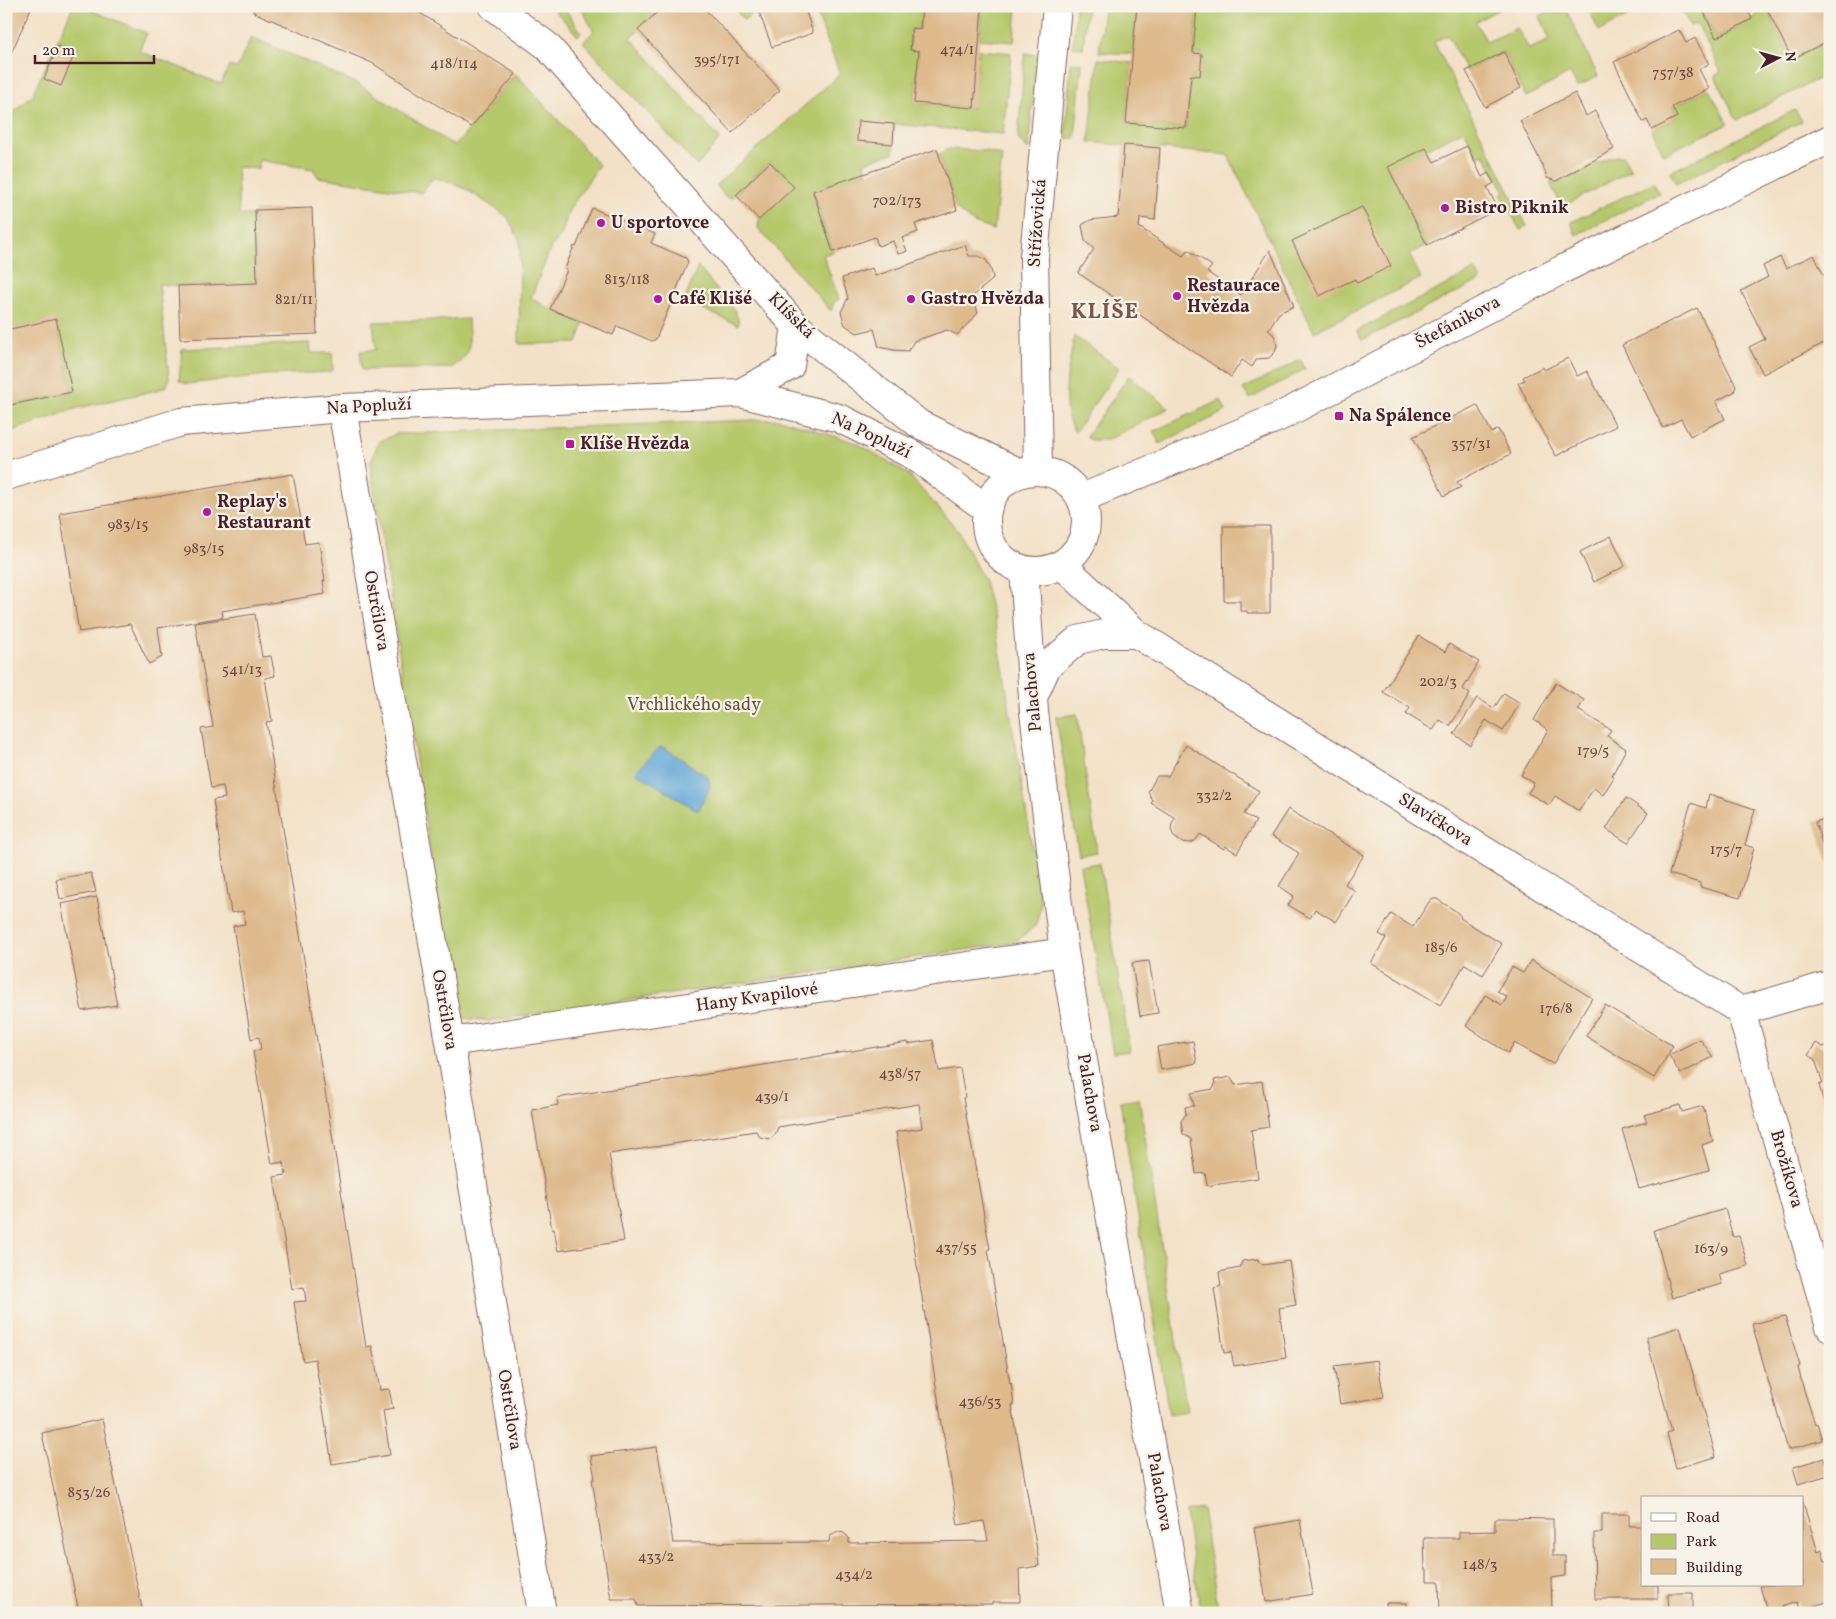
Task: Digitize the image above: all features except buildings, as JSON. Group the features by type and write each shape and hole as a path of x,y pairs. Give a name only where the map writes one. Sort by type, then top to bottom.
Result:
{"street":[{"name":"Klíšská","path":"494,6 546,45 796,326 919,424 1029,471"},
{"name":"Střížovická","path":"1029,471 1034,257 1057,6"},
{"name":"Štefánikova","path":"1082,498 1279,417 1563,269 1830,139"},
{"name":"Na Popluží","path":"740,393 790,366 796,326"},
{"name":"Na Popluží","path":"6,476 181,422 342,408 740,393 839,418 913,455 987,509"},
{"name":"Ostrčilova","path":"342,408 450,1042 542,1613"},
{"path":"1029,471 1064,478 1082,498 1088,518 1080,546 1062,565 1044,571 1024,570 1003,559 991,542 986,524 987,509 999,487 1029,471"},
{"name":"Slavíčkova","path":"1062,565 1137,634 1742,1011"},
{"name":"Palachova","path":"1024,570 1032,698 1064,952 1180,1613"},
{"path":"1032,698 1047,666 1078,640 1104,634 1137,634"},
{"name":"Hany Kvapilové","path":"450,1042 1064,952"},
{"path":"1742,1011 1830,984"},
{"name":"Brožíkova","path":"1742,1011 1830,1326"}],"green space":[{"path":"73,6 80,6 147,33 139,51 221,84 229,66 237,68 251,37 358,84 455,146 516,74 599,165 569,210 561,236 551,247 531,298 550,309 584,323 577,343 519,344 520,241 507,216 466,189 434,177 421,193 318,177 313,169 259,160 258,169 237,167 239,215 255,215 257,283 178,286 159,284 169,378 167,386 78,408 6,433 6,406 72,392 56,320 6,330 6,232 11,231 6,206 6,118 32,96"},
{"path":"551,6 563,6 581,32 578,36"},
{"path":"580,6 664,6 631,38 720,139 697,166 583,42 594,31"},
{"path":"732,6 767,6 758,9 744,20"},
{"path":"814,6 922,6 920,29 911,29 910,50 919,51 914,103 973,108 979,50 1011,53 1003,134 894,124 893,153 864,162 867,173 813,192 833,252 823,255 839,299 834,302 831,311 758,228 759,220 793,187 770,162 731,198 726,197 716,185 840,74"},
{"path":"982,6 1017,6 1014,42 980,39"},
{"path":"1076,6 1087,6 1083,48 1073,47"},
{"path":"1104,6 1137,6 1133,54 1099,52"},
{"path":"1197,6 1505,6 1475,22 1487,42 1517,28 1529,49 1550,40 1540,16 1559,6 1564,6 1598,76 1577,87 1570,73 1526,97 1504,52 1466,71 1448,35 1434,42 1527,226 1520,230 1501,194 1505,192 1484,154 1478,156 1464,130 1389,167 1427,245 1409,254 1421,278 1314,332 1228,155 1089,142 1098,59 1132,63 1126,123 1186,128 1191,75 1202,54 1193,53"},
{"path":"1587,6 1648,6 1599,31"},
{"path":"1680,6 1701,6 1716,38 1752,19 1766,7 1792,59 1830,40 1830,73 1737,120 1715,76 1721,72 1697,23 1690,26"},
{"path":"1025,53 1037,55 1028,150 1018,139"},
{"path":"1071,62 1082,63 1075,138 1065,138"},
{"path":"1709,89 1728,124 1664,154 1652,130 1677,117 1672,107"},
{"path":"1795,110 1802,121 1676,184 1670,172"},
{"path":"948,149 986,151 1002,156 994,230 974,223 957,210 939,155"},
{"path":"1623,156 1631,170 1562,207 1550,183 1556,184 1608,158"},
{"path":"1654,182 1659,193 1576,235 1571,222"},
{"path":"698,267 735,311 739,322 738,325 684,301"},
{"path":"1475,270 1481,280 1362,340 1357,331"},
{"path":"468,319 469,342 467,354 450,368 362,370 360,351 376,350 373,322"},
{"path":"1074,336 1119,368 1075,432 1067,411 1066,398 1066,386"},
{"path":"310,343 311,353 332,353 333,370 331,372 266,375 187,384 179,381 182,349"},
{"path":"1301,360 1305,369 1250,399 1243,389"},
{"path":"1129,376 1169,408 1107,440 1091,440 1086,437"},
{"path":"1221,400 1226,411 1159,444 1154,431"},
{"name":"Vrchlického sady","path":"779,419 857,443 908,474 957,529 984,581 997,631 1041,903 1036,925 1016,942 1004,944 489,1021 462,1018 452,992 370,464 379,441 397,434"},
{"path":"1077,714 1097,852 1079,855 1056,717"},
{"path":"1100,863 1130,1051 1113,1053 1080,866"},
{"path":"1139,1098 1187,1412 1169,1415 1120,1101"},
{"path":"1202,1509 1219,1613 1201,1613 1185,1512"}],"water":[{"path":"660,747 665,748 708,777 710,787 698,811 635,772"}],"place":[{"name":"Bistro Piknik","path":"1445,208"},
{"name":"U sportovce","path":"601,223"},
{"name":"Restaurace Hvězda","path":"1177,296"},
{"name":"Café Klišé","path":"658,299"},
{"name":"Gastro Hvězda","path":"911,299"},
{"name":"Na Spálence","path":"1339,416"},
{"name":"Klíše Hvězda","path":"570,444"},
{"name":"Replay's Restaurant","path":"207,512"}],"district":[{"name":"KLÍŠE","path":"1105,312"}]}
